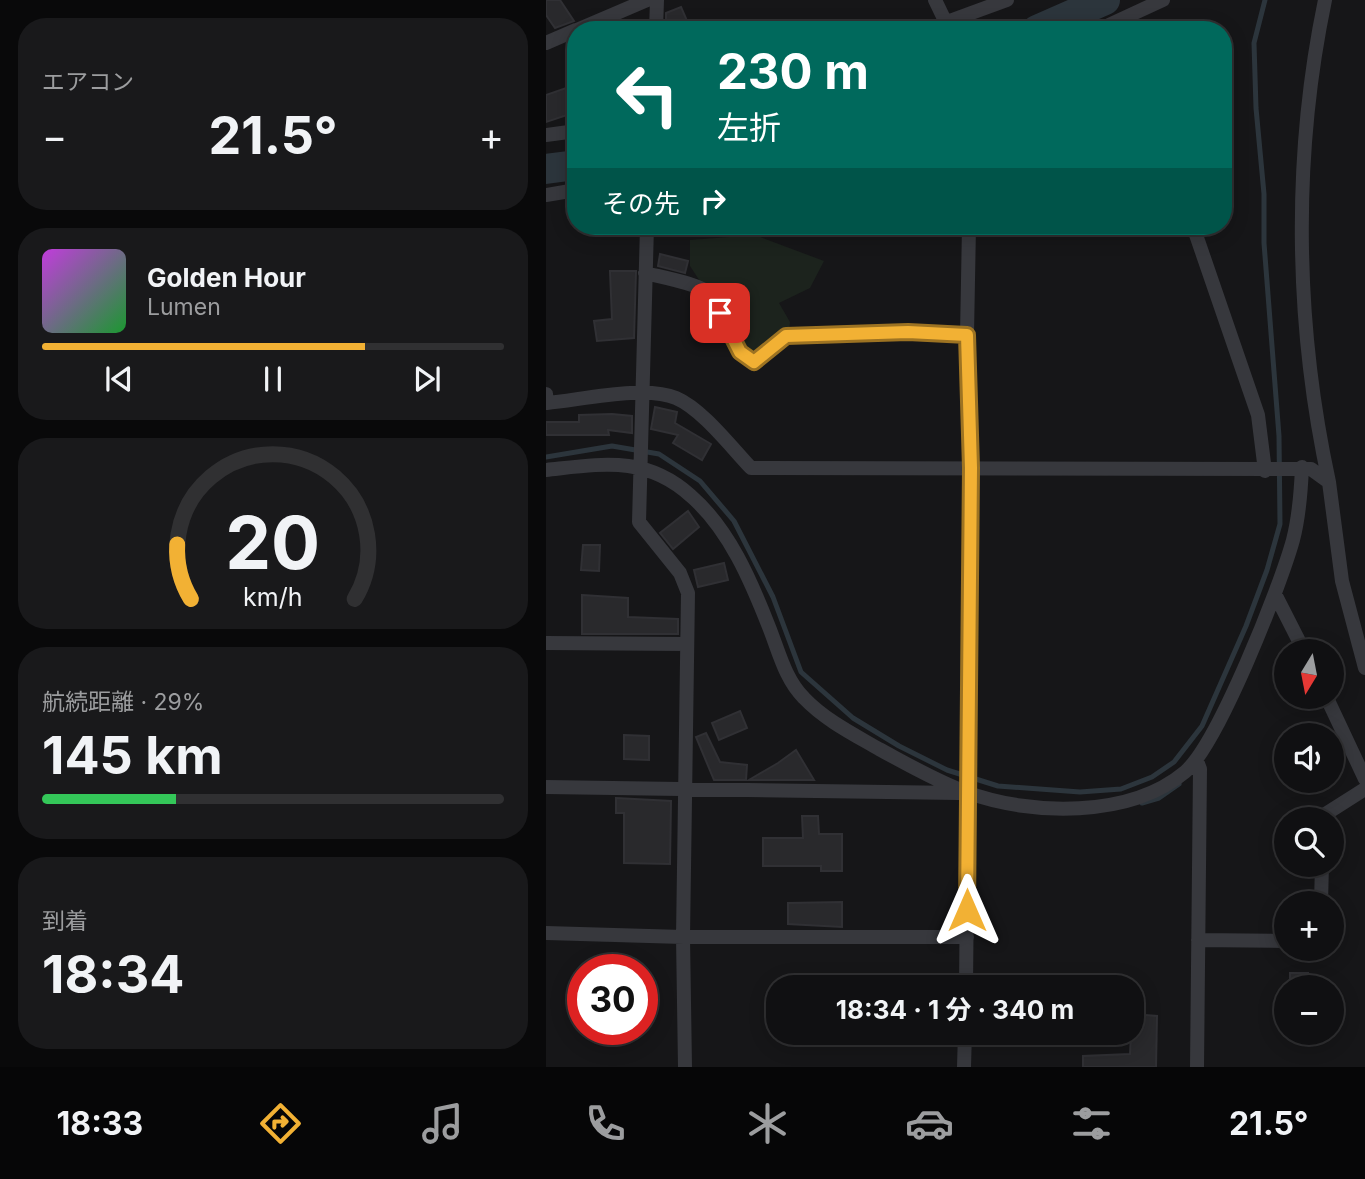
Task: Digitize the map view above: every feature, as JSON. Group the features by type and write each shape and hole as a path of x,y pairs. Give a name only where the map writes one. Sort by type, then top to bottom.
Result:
{"street":[{"path":"598,21 648,0"},
{"path":"656,21 657,0"},
{"path":"935,0 945,21"},
{"path":"961,21 1007,0"},
{"path":"1118,21 1163,0"},
{"path":"1325,0 1311,64 1303,181 1302,290 1315,419 1329,482 1342,581 1365,668"},
{"path":"546,43 567,34"},
{"path":"546,135 567,132"},
{"path":"546,195 567,192"},
{"path":"647,235 639,522 680,573 688,593 683,937 685,1067"},
{"path":"966,975 971,468 967,335 969,235"},
{"path":"1196,235 1258,415 1265,471"},
{"path":"645,273 701,288 711,294 740,352 754,362 786,336 908,332 967,335"},
{"path":"546,394 547,403 644,394 676,398 708,422 751,468 1265,471 1302,467 1329,482"},
{"path":"546,470 588,465 640,465 691,495 723,533 740,562 790,681 804,698 845,730 967,793"},
{"path":"546,787 967,793 1033,806 1099,806 1161,788 1197,761 1221,717 1275,594 1293,539 1302,467"},
{"path":"1275,594 1298,639"},
{"path":"546,643 686,644"},
{"path":"1332,709 1365,779"},
{"path":"1197,761 1200,769 1197,1067"},
{"path":"1337,807 1365,789"},
{"path":"546,933 683,937 967,937"},
{"path":"1198,940 1274,941"},
{"path":"964,1067 965,1045"}],"shaded area":[{"path":"755,235 824,261 810,288 779,303 790,322 789,331 760,355 749,356 690,266 690,240"}],"building":[{"path":"546,0 560,0 574,21 567,21 567,24 555,28 546,15"},
{"path":"681,7 687,21 666,21 666,13"},
{"path":"567,88 567,115 546,122 546,95"},
{"path":"660,254 688,261 685,273 658,266"},
{"path":"610,271 636,271 634,338 597,341 594,321 612,319"},
{"path":"655,407 677,412 675,423 711,444 702,460 673,443 678,435 651,429"},
{"path":"579,415 632,416 632,433 608,430 609,435 546,435 546,422 579,422"},
{"path":"688,511 699,527 673,549 660,533"},
{"path":"583,545 600,545 599,571 581,570"},
{"path":"724,563 728,580 698,587 694,570"},
{"path":"582,595 628,598 628,617 678,619 678,634 582,634"},
{"path":"740,711 747,728 719,740 712,723"},
{"path":"706,733 720,762 747,765 746,780 714,780 696,737"},
{"path":"624,735 649,736 649,760 624,759"},
{"path":"796,750 814,780 749,780 778,763"},
{"path":"616,798 671,801 670,864 624,863 624,813 616,813"},
{"path":"802,816 818,816 819,834 842,834 842,871 821,871 821,866 763,866 763,838 803,838"},
{"path":"842,902 842,927 788,924 788,903"},
{"path":"1290,973 1308,973 1308,975"},
{"path":"1144,1015 1157,1016 1156,1067 1083,1067 1083,1056 1130,1054 1130,1045 1144,1045"}],"waterway":[{"path":"1057,21 1105,0"},
{"path":"546,457 612,446 659,454 700,481 734,521 773,597 801,672 853,718 899,746 947,770 998,786 1080,792 1121,789 1152,777 1174,762 1202,726 1246,626 1267,570 1280,524 1279,436 1264,243 1264,194 1256,108 1254,43 1265,0"},
{"path":"546,169 567,166"},
{"path":"1142,803 1159,798 1179,784"}],"route":[{"path":"720,313 740,352 754,362 786,336 908,332 967,335 971,468 967,910"}]}
